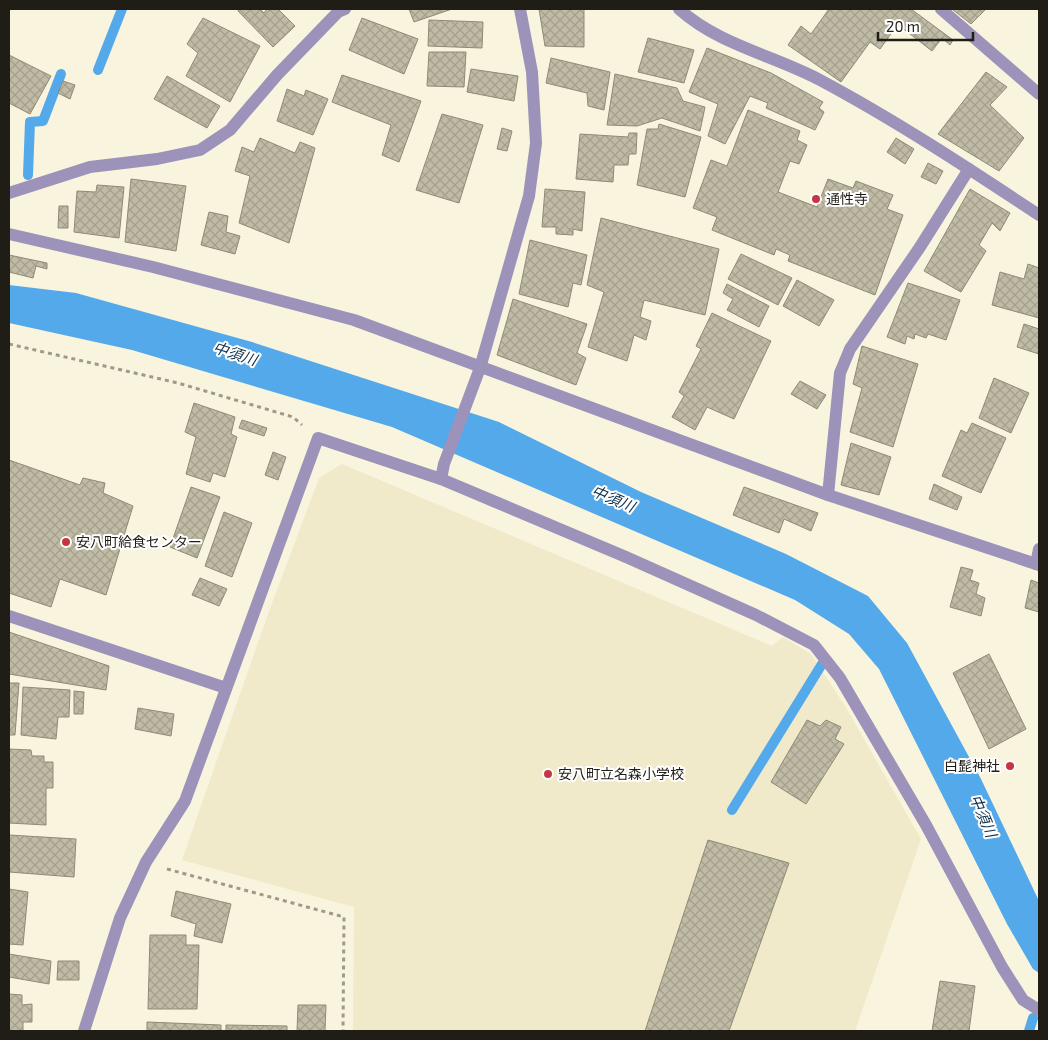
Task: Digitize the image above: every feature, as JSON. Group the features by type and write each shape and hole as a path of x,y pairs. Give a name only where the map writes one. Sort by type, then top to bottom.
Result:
{"street":[{"path":"9,193 90,167 157,159 200,150 230,130 276,75 338,12 345,9"},
{"path":"441,479 444,464 480,368 529,196 536,143 532,72 520,9"},
{"path":"679,9 696,24 722,39 819,80 969,169 1039,215"},
{"path":"940,9 1039,94"},
{"path":"828,495 840,373 850,349 920,247 969,169"},
{"path":"9,234 153,267 354,320 828,495 1038,564 1039,549"},
{"path":"84,1031 120,918 145,863 185,801 318,438 441,479 626,557 756,615 814,644 840,678 926,825 1002,967 1023,1000 1039,1010"},
{"path":"9,616 226,688"}],"path":[{"path":"9,344 178,383 293,417 318,438"},
{"path":"145,863 344,917 343,1031"}],"shaded area":[{"name":"安八町立名森小学校","path":"342,464 772,646 783,637 811,654 847,709 921,839 855,1031 353,1031 354,907 182,860 269,611 319,478"}],"water":[{"name":"中須川","path":"9,285 76,293 252,342 499,422 641,492 786,554 868,596 907,643 981,779 1039,901 1039,973 1033,969 1007,924 879,669 849,634 795,600 392,427 132,350 9,323"}],"building":[{"path":"239,9 260,9 264,13 267,9 278,9 295,26 273,47 238,11"},
{"path":"409,9 452,9 414,22"},
{"path":"539,9 584,9 584,47 545,46"},
{"path":"829,9 911,9 953,40 950,45 942,38 932,51 892,20 888,27 893,31 880,49 870,42 841,82 788,45 801,26 811,34"},
{"path":"952,9 986,9 971,24"},
{"path":"203,18 260,46 230,102 186,76 198,53 187,44"},
{"path":"362,18 418,39 404,74 349,50"},
{"path":"429,20 483,22 482,48 428,46"},
{"path":"648,38 694,50 684,83 638,72"},
{"path":"707,48 771,73 823,102 819,108 824,112 815,130 766,108 768,103 750,96 725,144 708,136 718,104 689,92"},
{"path":"429,52 466,52 464,87 427,86"},
{"path":"9,55 51,76 30,114 9,103"},
{"path":"551,58 610,72 604,110 588,106 587,93 546,83"},
{"path":"471,69 518,76 514,101 467,92"},
{"path":"986,72 1007,87 990,105 1024,138 999,171 938,134"},
{"path":"615,74 677,88 683,101 705,107 700,131 662,118 637,126 607,125"},
{"path":"342,75 421,101 399,162 382,155 391,125 332,102"},
{"path":"167,76 220,106 207,128 154,99"},
{"path":"63,81 75,85 70,99 58,93"},
{"path":"287,89 304,96 306,90 328,99 313,135 277,121"},
{"path":"748,110 800,131 797,140 807,145 799,164 790,161 778,192 817,207 828,179 853,188 856,181 893,195 887,209 903,215 875,295 788,261 790,255 776,249 774,255 712,230 717,217 693,208 711,160 727,166"},
{"path":"442,114 483,125 459,203 416,190"},
{"path":"659,124 701,137 685,197 637,185 647,129 658,129"},
{"path":"502,128 512,131 507,151 497,149"},
{"path":"629,133 637,133 636,154 629,154 628,165 614,165 613,182 576,179 580,134 628,137"},
{"path":"260,138 295,153 300,142 315,148 289,243 239,223 250,176 235,171 242,147 254,152"},
{"path":"896,138 914,149 905,164 887,152"},
{"path":"928,163 943,171 936,184 921,177"},
{"path":"131,179 186,186 176,251 125,242"},
{"path":"97,185 124,187 119,238 74,232 77,191 96,192"},
{"path":"545,189 585,192 582,231 573,229 573,235 556,234 556,227 542,227"},
{"path":"970,189 1010,213 1000,231 992,223 979,245 986,251 961,292 924,271"},
{"path":"59,206 68,206 68,228 58,228"},
{"path":"209,212 228,216 226,232 240,236 235,254 201,245"},
{"path":"601,218 719,249 705,315 644,300 640,317 651,321 646,340 634,335 627,361 588,347 604,292 587,285"},
{"path":"530,240 587,255 581,285 573,283 568,307 519,294"},
{"path":"741,254 792,278 778,305 728,279"},
{"path":"9,255 47,263 47,269 36,266 33,278 9,272"},
{"path":"1028,264 1039,268 1039,318 992,305 1000,272 1024,279"},
{"path":"797,280 834,300 819,326 783,306"},
{"path":"908,283 960,300 946,340 928,334 926,338 915,334 914,339 907,336 905,344 887,337"},
{"path":"727,284 769,306 759,327 727,310 733,299 723,293"},
{"path":"513,299 587,324 577,353 586,358 576,385 497,355"},
{"path":"712,313 771,341 734,419 707,407 695,430 672,417 684,396 679,392 701,349 696,346"},
{"path":"1024,324 1039,329 1039,354 1017,347"},
{"path":"862,346 918,364 893,447 850,432 862,388 853,384"},
{"path":"994,378 1029,393 1011,433 979,418"},
{"path":"800,381 826,395 817,409 791,394"},
{"path":"194,403 235,417 231,434 237,437 225,477 213,473 210,482 186,474 196,437 185,432"},
{"path":"242,420 267,428 264,436 239,428"},
{"path":"972,423 1006,438 981,493 942,476 961,430 967,433"},
{"path":"851,443 891,457 879,495 841,485"},
{"path":"273,452 286,457 278,480 265,475"},
{"name":"安八町給食センター","path":"9,460 80,485 83,478 105,483 103,493 133,506 106,595 60,579 51,607 9,593"},
{"path":"934,484 962,497 957,510 929,499"},
{"path":"191,487 220,497 197,558 170,547"},
{"path":"744,487 818,513 811,531 784,519 779,533 733,515"},
{"path":"224,512 252,523 232,577 205,566"},
{"path":"961,567 973,570 970,580 979,583 976,594 985,598 981,616 950,607"},
{"path":"200,578 227,589 219,606 192,595"},
{"path":"1031,580 1039,583 1039,612 1025,608"},
{"path":"9,632 109,666 106,690 9,674"},
{"path":"989,654 1026,729 989,749 953,673"},
{"path":"9,683 19,683 15,735 9,735"},
{"path":"23,687 70,690 69,717 58,717 56,739 21,735"},
{"path":"74,691 84,692 83,714 74,714"},
{"path":"138,708 174,714 171,736 135,729"},
{"path":"807,720 820,726 826,720 841,727 835,739 844,744 806,804 771,782"},
{"path":"9,749 31,750 32,756 44,756 44,762 53,762 53,788 46,788 46,825 9,823"},
{"path":"9,835 76,839 74,877 9,872"},
{"path":"708,840 789,863 729,1031 645,1031"},
{"path":"9,889 28,892 23,945 9,944"},
{"path":"176,891 231,904 222,943 194,936 196,924 171,916"},
{"path":"150,935 186,935 186,945 199,945 197,1009 148,1009"},
{"path":"9,954 51,961 49,984 9,977"},
{"path":"58,961 79,961 79,980 57,980"},
{"path":"940,981 975,986 969,1031 932,1031"},
{"path":"9,994 22,995 22,1005 32,1004 32,1022 23,1022 23,1031 9,1031"},
{"path":"298,1005 326,1005 325,1031 297,1031"},
{"path":"147,1022 221,1025 221,1031 147,1031"},
{"path":"226,1025 287,1026 287,1031 226,1031"}],"waterway":[{"path":"98,70 122,9"},
{"path":"28,175 30,122 43,121 61,74"},
{"path":"732,810 822,664"},
{"path":"1029,1031 1033,1018"}],"place":[{"name":"通性寺","path":"816,199"},
{"name":"安八町給食センター","path":"66,542"},
{"name":"白髭神社","path":"1010,766"},
{"name":"安八町立名森小学校","path":"548,774"}]}
